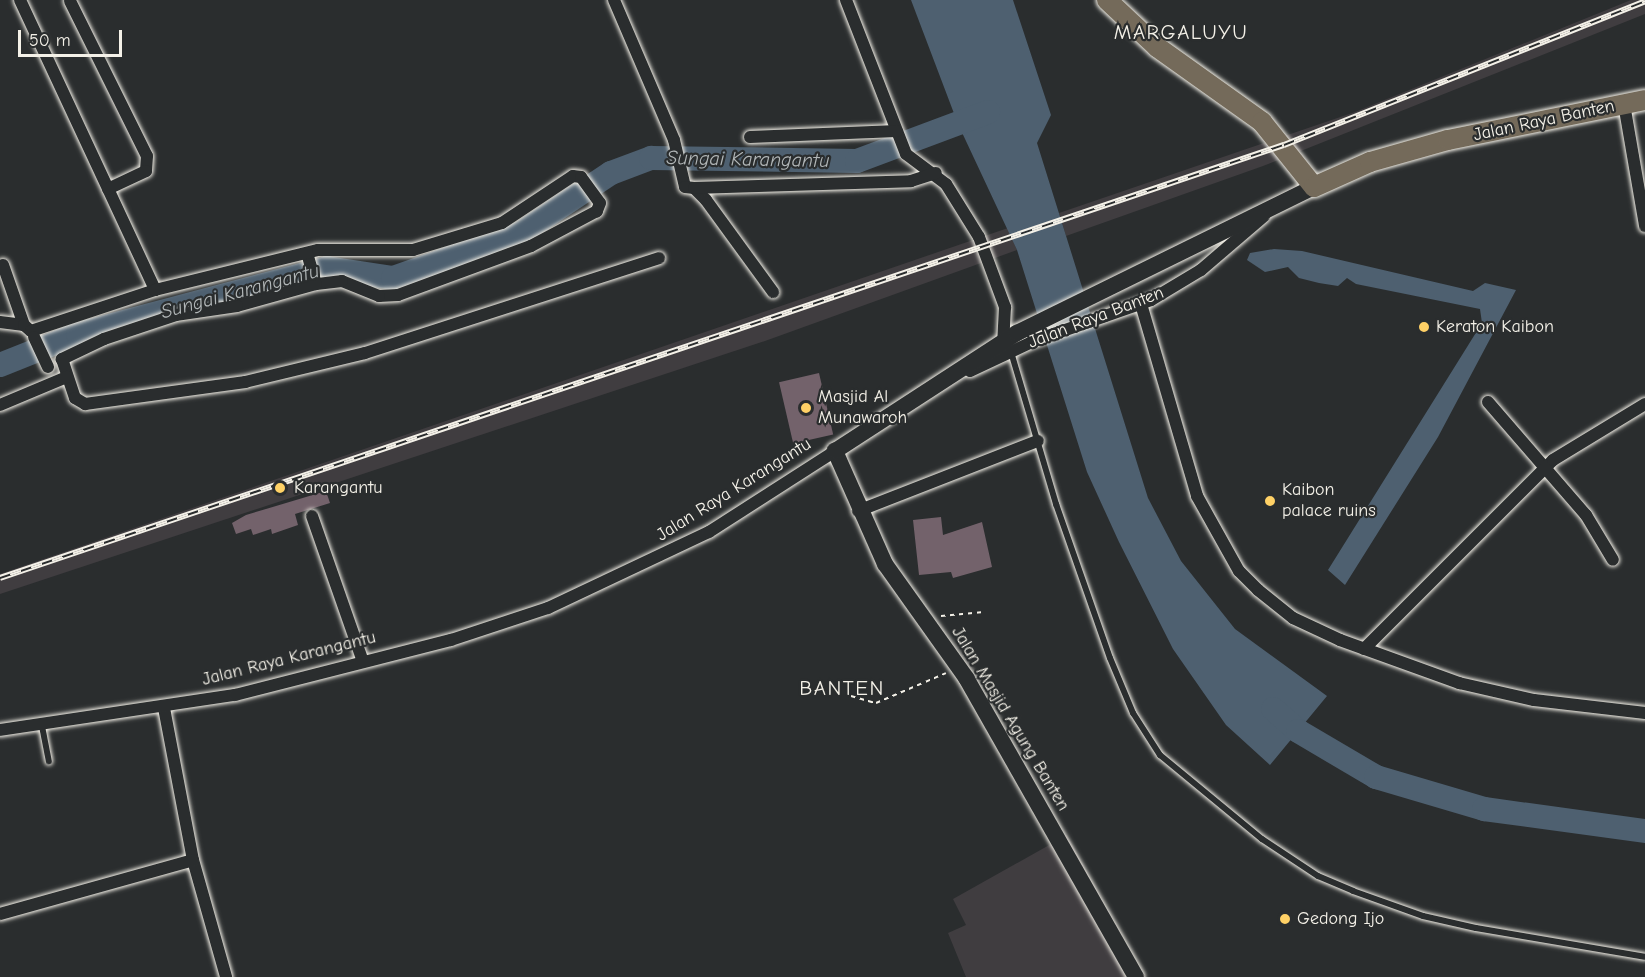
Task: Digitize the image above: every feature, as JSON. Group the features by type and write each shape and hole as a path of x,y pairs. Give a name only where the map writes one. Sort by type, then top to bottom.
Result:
{"main road":[{"path":"1107,0 1157,47 1262,122 1314,187"},
{"name":"Jalan Raya Banten","path":"1108,288 1274,206 1370,162 1448,140 1645,100"},
{"name":"Jalan Raya Karangantu","path":"835,451 903,407 1108,288"},
{"name":"Jalan Masjid Agung Banten","path":"835,451 858,511 885,564 960,667 1136,977"}],"street":[{"path":"20,0 155,290"},
{"path":"614,0 674,140 686,189 911,180 936,173"},
{"path":"846,0 906,154 936,173 983,246 1005,307 1007,346"},
{"path":"70,1 147,156 146,171 108,189"},
{"path":"1624,104 1645,226"},
{"path":"750,137 898,133"},
{"path":"3,265 24,325 31,331 155,290 308,256 330,248 414,250 502,222 568,179 582,177 597,200 597,210 531,246 398,295 379,296 342,280 315,281 237,306 176,315 104,339 62,358 75,398 85,404 245,382 365,353 660,258"},
{"path":"694,188 773,292"},
{"name":"Jalan Raya Banten","path":"1032,334 1103,317 1142,304 1201,270 1274,206"},
{"path":"308,256 315,281"},
{"path":"1142,304 1184,462 1210,522 1239,571 1293,618 1364,649 1459,683 1534,700 1645,713"},
{"path":"0,322 24,325"},
{"path":"34,337 48,367"},
{"path":"0,405 67,377"},
{"path":"1488,402 1586,515 1613,560"},
{"path":"1364,649 1559,455 1645,404"},
{"path":"858,511 1038,441"},
{"name":"Jalan Raya Karangantu","path":"0,730 164,708 278,685 362,659 451,640 600,586 709,532 835,451"},
{"path":"312,516 362,659"},
{"path":"164,708 193,860 226,977"},
{"path":"0,914 193,860"}],"lane":[{"path":"1007,346 1056,504 1132,713 1160,755 1197,788 1262,839 1318,876 1353,891 1423,916 1476,928 1645,957"},
{"path":"42,726 49,761"}],"path":[{"path":"924,616 961,617 984,612"},
{"path":"851,696 876,703 960,667"}],"shaded area":[{"path":"1631,0 1645,0 1645,14 1263,166 1066,236 1059,213 1355,112"},
{"path":"1008,228 1017,250 765,341 0,594 0,574"},
{"path":"1067,835 1144,977 966,977 948,933 966,925 953,899"}],"water":[{"path":"911,0 1013,0 1051,115 1037,143 1148,498 1181,561 1235,629 1327,696 1270,765 1226,725 1173,649 1119,542 1087,472 1017,250 958,124"},
{"path":"1274,249 1302,251 1473,291 1485,283 1516,290 1438,437 1345,585 1328,570 1482,323 1480,309 1356,284 1347,278 1338,286 1319,283 1299,278 1288,267 1265,272 1247,260 1250,253"}],"building":[{"name":"Masjid Al Munawaroh","path":"819,373 833,434 793,444 779,382"},
{"path":"326,491 330,503 295,514 298,525 272,534 271,529 253,535 251,529 236,534 232,523 246,515"},
{"path":"941,517 943,535 982,522 992,567 953,578 951,572 919,575 913,520"}],"waterway":[{"name":"Sungai Karangantu","path":"0,365 78,334 327,268 393,278 521,233 611,173 651,158 857,161 988,112"},
{"path":"1273,709 1298,731 1376,777 1484,809 1645,831"}],"railway":[{"path":"0,578 1284,145 1645,1"}],"place":[{"name":"Keraton Kaibon","path":"1424,327"},
{"name":"Masjid Al Munawaroh","path":"806,408"},
{"name":"Karangantu","path":"280,488"},
{"name":"Kaibon palace ruins","path":"1270,501"},
{"name":"Gedong Ijo","path":"1285,919"}],"district":[{"name":"MARGALUYU","path":"1181,32"},
{"name":"BANTEN","path":"842,688"}]}
